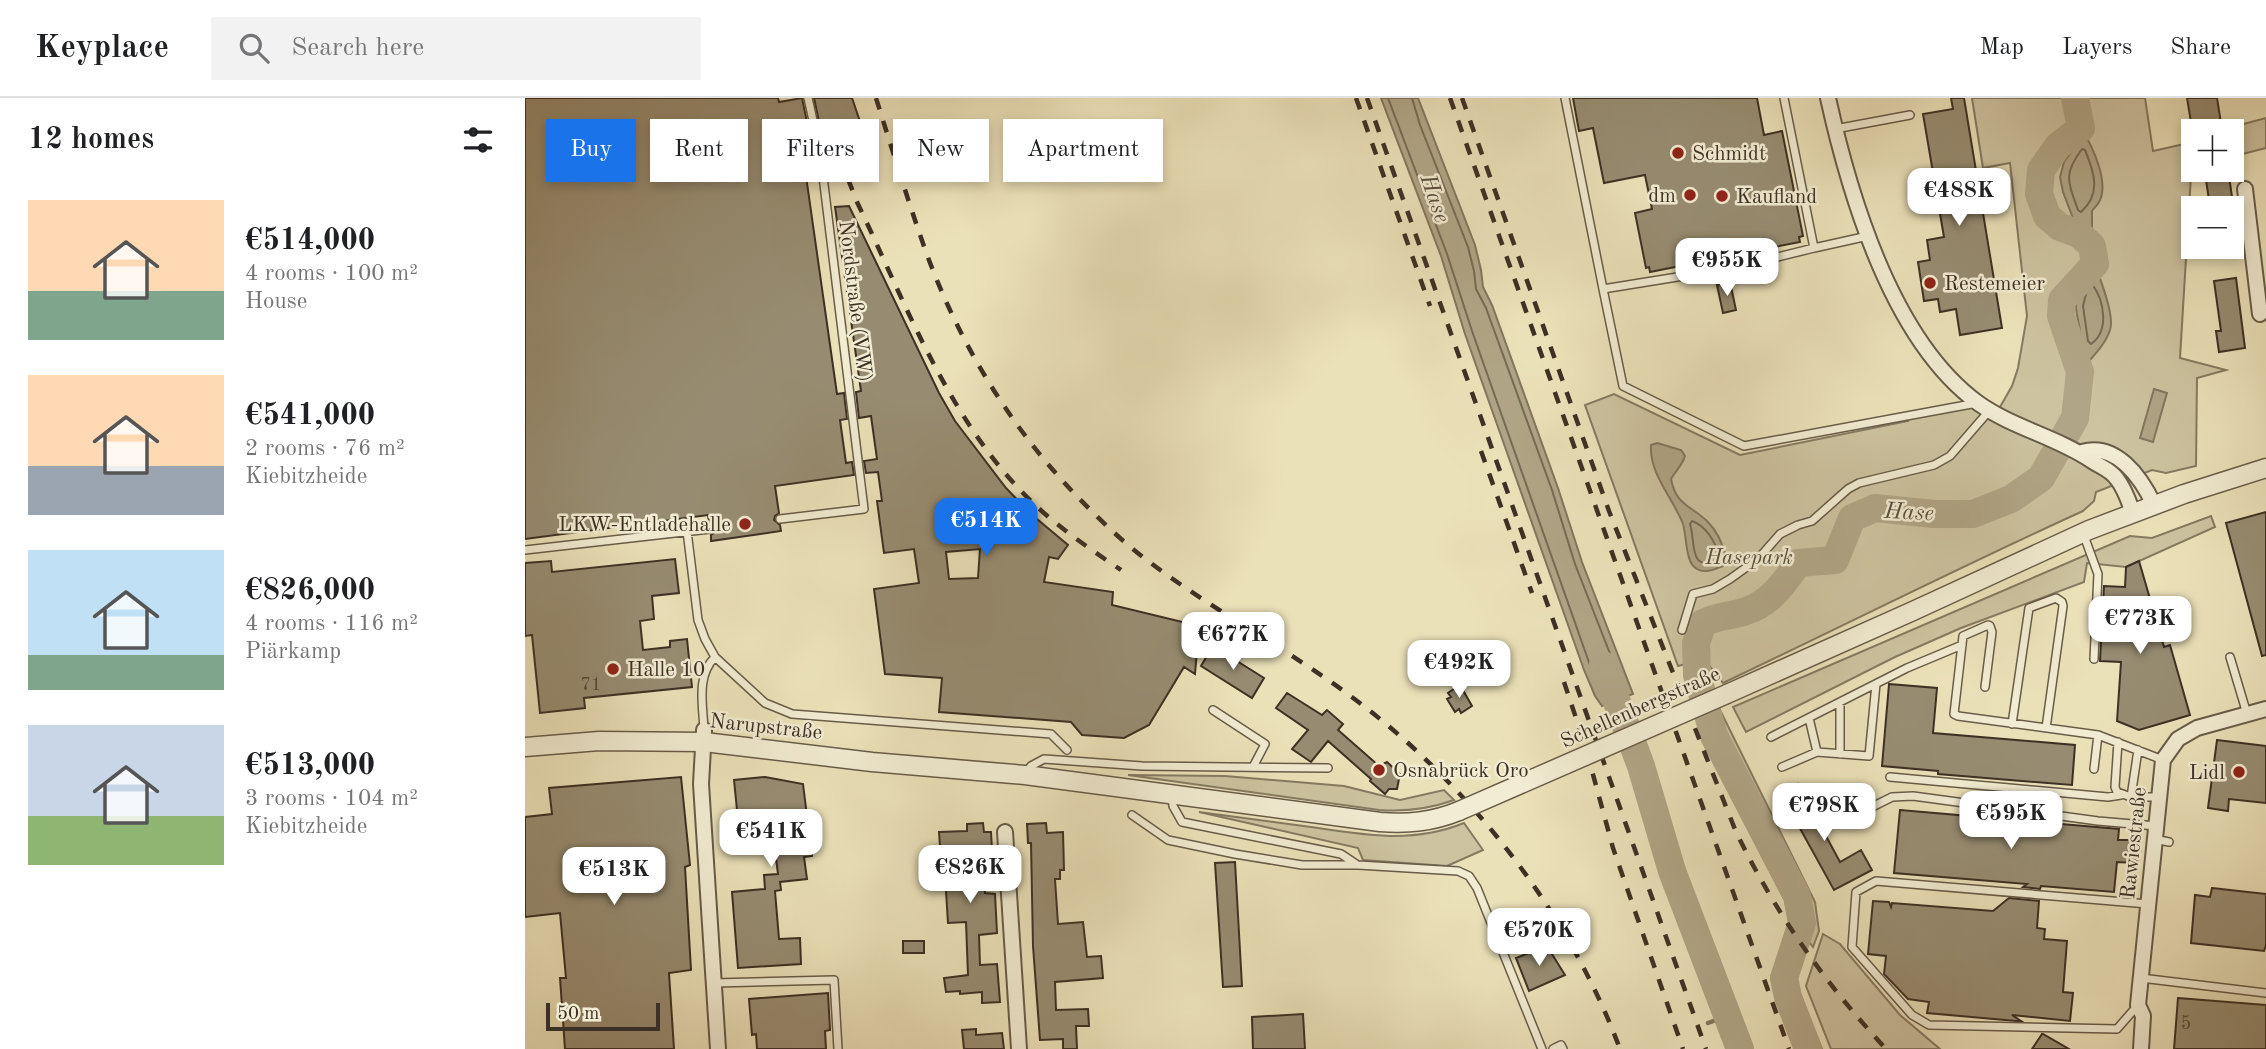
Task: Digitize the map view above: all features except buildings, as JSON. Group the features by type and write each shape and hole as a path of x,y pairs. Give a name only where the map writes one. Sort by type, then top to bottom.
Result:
{"street":[{"path":"1828,98 1868,236 1894,297 1933,358 1954,382 1984,406 2043,437 2082,452 2117,479 2133,513"},
{"path":"2245,189 2260,253 2260,314"},
{"path":"2082,452 2095,448 2120,460 2143,483 2154,505"},
{"name":"Schellenbergstraße","path":"1001,773 1407,824 1430,820 1459,811 1727,694 2083,532 2266,468"},
{"name":"Rawiestraße","path":"2141,1049 2143,1016 2138,1005 2140,978 2163,760 2178,739 2197,728 2266,709"},
{"path":"704,736 701,785 718,1049"},
{"name":"Narupstraße","path":"525,747 704,736 872,762 1001,773"},
{"path":"1005,832 1019,1049"}],"lane":[{"name":"Nordstraße (VW)","path":"780,519 864,509 820,152 808,98"},
{"path":"1565,98 1623,386 1744,446 1907,414 1984,406"},
{"path":"1784,98 1814,248"},
{"path":"1835,129 1910,115"},
{"path":"1603,289 1733,268 1868,236"},
{"path":"1682,630 1693,594 1713,589 1730,579 1758,559 1780,534 1812,521 1848,489 1859,483 1934,465 1950,456 1984,406"},
{"path":"525,550 710,529"},
{"path":"687,531 698,620 705,639 715,657 765,703 792,714 1051,734 1066,750"},
{"path":"2083,532 2098,574 2094,659"},
{"path":"2012,724 2029,608 2056,598 2063,606 2046,728"},
{"path":"1985,687 1992,632 1990,626 1964,634 1954,714 2098,735 2163,760"},
{"path":"1771,737 1876,684 1962,645"},
{"path":"704,736 702,678 707,665 715,657"},
{"path":"2230,657 2247,714"},
{"path":"1782,767 1817,752 1866,757 1871,754 1876,684"},
{"path":"1840,703 1840,754"},
{"path":"1213,710 1265,744 1253,767"},
{"path":"1809,718 1817,752"},
{"path":"2094,769 2098,735"},
{"path":"2118,742 2115,787 2121,795"},
{"path":"2131,797 2138,750"},
{"path":"1025,775 1031,766 1044,759 1142,766 1328,768"},
{"path":"1890,777 2108,797 2160,797"},
{"path":"1172,794 1173,806 1182,822 1341,854 1358,865"},
{"path":"1844,821 1892,797 1913,796 2098,821 2155,833 2169,842"},
{"path":"1132,815 1168,840 1302,865 1358,865 1458,871 1469,876 1477,888 1542,1049"},
{"path":"2138,1005 2117,1029 1929,1025 1912,1014 1852,947 1856,892 1876,881 2148,905"},
{"path":"2140,978 2266,993"},
{"path":"714,983 834,980 838,1049"},
{"path":"1553,1049 1561,1045 1563,1049"}],"green space":[{"name":"Hasepark","path":"1972,98 2145,98 2153,151 2181,145 2181,182 2191,182 2190,196 2181,196 2181,259 2186,259 2180,358 2226,370 2197,378 2196,466 2166,473 2152,470 2096,492 2094,501 2083,511 1723,683 1704,659 1678,666 1585,405 1614,394 1740,455 1908,421 1907,414 1978,403 1996,414 2012,386 2018,368 2027,316 2010,163 1983,168"},
{"path":"2266,118 2266,148 2244,154 2244,124"},
{"path":"2211,516 2215,527 2126,567 2087,563 2084,582 1961,628 1895,657 1746,732 1733,707 2130,536 2152,538"},
{"path":"1721,712 1815,902 1819,931 1813,947 1800,930 1802,923 1797,896 1714,736 1708,717"},
{"path":"1128,775 1225,776 1344,786 1400,800 1444,790 1454,800 1417,809 1379,810"},
{"path":"1199,812 1388,836 1426,834 1464,823 1483,850 1447,866 1363,860 1358,848"},
{"path":"1823,934 1840,944 1900,1015 1940,1049 1831,1049 1806,986"},
{"path":"1786,960 1822,1049 1800,1049 1771,976"}],"water":[{"path":"1381,98 1418,98 1475,245 1483,287 1492,305 1582,562 1633,694 1602,706 1584,670 1465,334 1441,256"},
{"path":"2081,128 2094,154 2102,185 2099,202 2092,211 2092,246 2079,234 2060,177 2064,162 2072,151 2071,136"},
{"path":"2095,264 2106,297 2111,324 2105,341 2080,372 2075,356 2081,339 2076,302 2081,284"},
{"path":"2154,389 2167,393 2153,442 2140,438"},
{"path":"1657,443 1681,450 1685,456 1671,479 1673,488 1680,499 1717,533 1726,557 1723,566 1703,571 1693,566 1690,561 1683,524 1651,456 1651,445"}],"waterway":[{"name":"Hase","path":"1808,1049 1788,997 1784,978 1802,923 1797,896 1714,736 1697,675 1696,643 1703,623 1746,611 1763,603 1776,592 1798,563 1835,560 1852,518 1875,508 1934,514 1973,514 2011,499 2041,478 2075,418 2080,372 2061,316 2062,300 2095,264 2092,246 2079,234 2060,227 2047,216 2039,194 2041,170 2058,146 2081,128 2075,98"},
{"name":"Hase","path":"1603,665 1641,766 1672,871 1740,1049"},
{"path":"1708,1023 1727,1016"}],"railway":[{"path":"876,98 926,252 953,317 1005,408 1026,436 1071,490 1130,547 1186,588 1331,682 1378,717 1422,756 1464,799 1503,844 1570,943 1597,995 1620,1049"},
{"path":"1356,98 1430,306"},
{"path":"1367,98 1706,1049"},
{"path":"1450,98 1789,1049"},
{"path":"1462,98 1609,511 1736,832 1768,891 1803,946 1842,998 1886,1049"},
{"path":"849,182 912,321 953,399 977,436 1032,502 1086,546 1121,570"},
{"path":"1481,451 1532,593"},
{"path":"1564,682 1585,745 1613,848 1683,1049"}],"place":[{"name":"Schmidt","path":"1678,153"},
{"name":"dm","path":"1690,195"},
{"name":"Kaufland","path":"1722,196"},
{"name":"Restemeier","path":"1930,283"},
{"name":"LKW-Entladehalle","path":"745,524"},
{"name":"Halle 10","path":"613,669"},
{"name":"Osnabrück Oro","path":"1379,770"},
{"name":"Lidl","path":"2239,772"}]}
